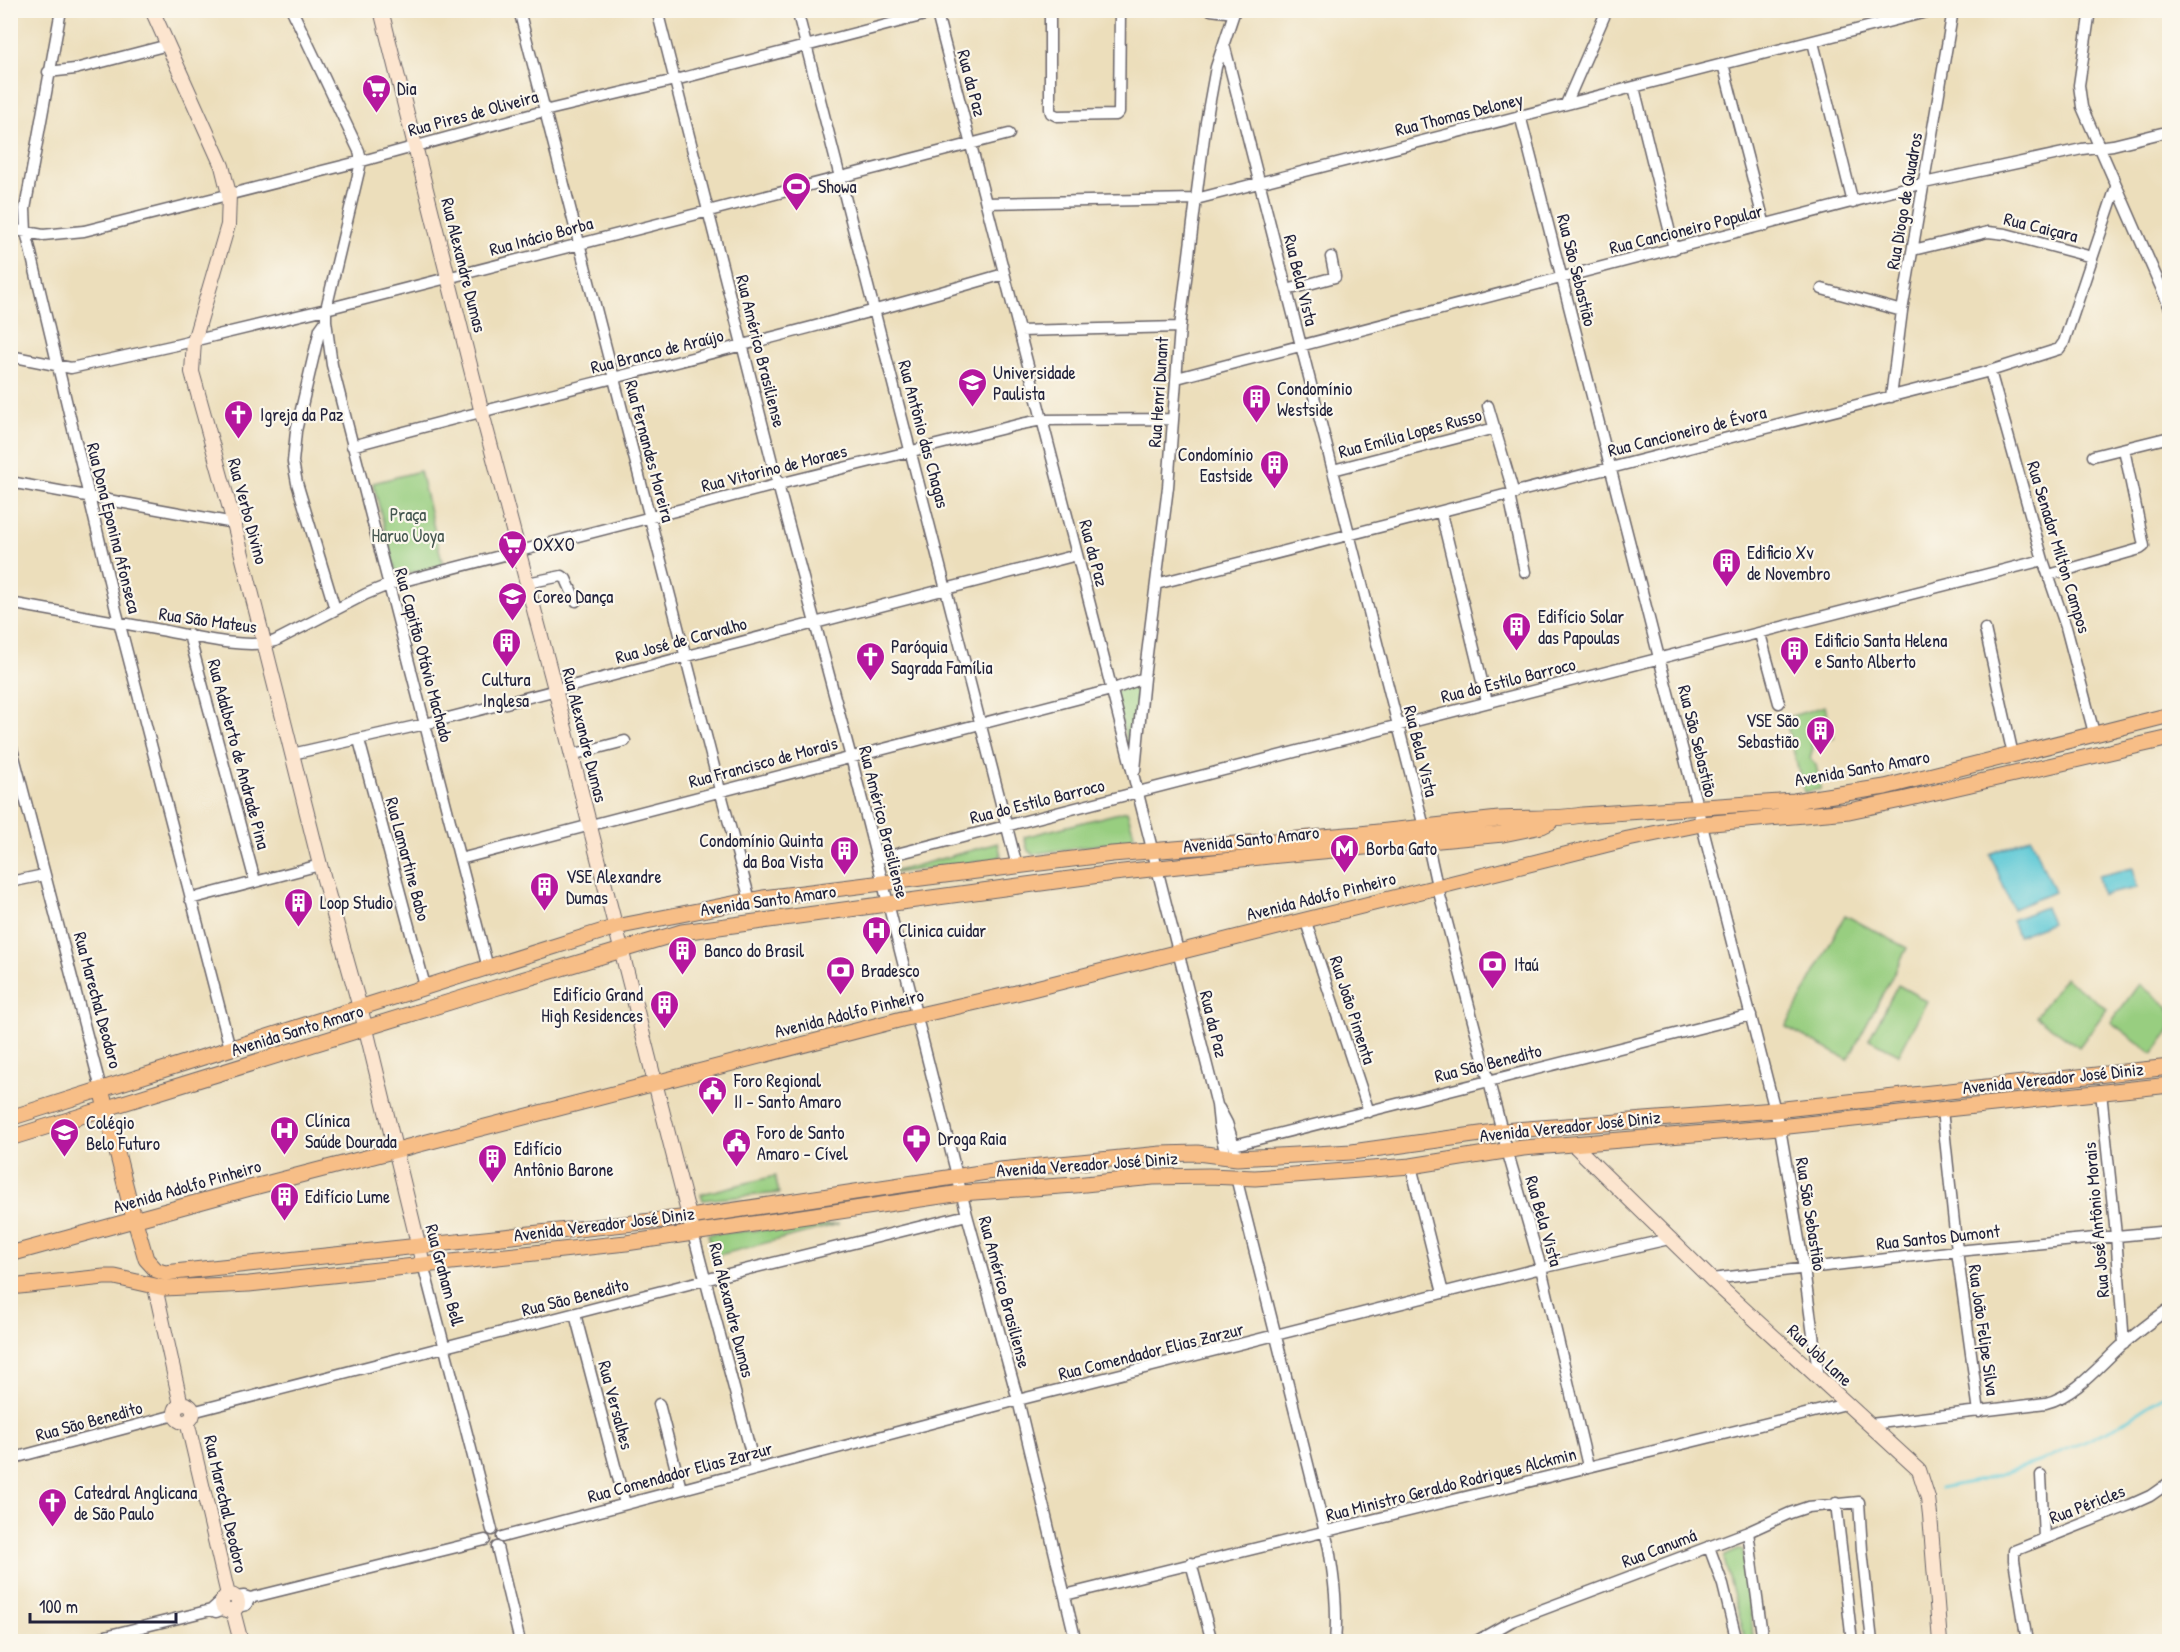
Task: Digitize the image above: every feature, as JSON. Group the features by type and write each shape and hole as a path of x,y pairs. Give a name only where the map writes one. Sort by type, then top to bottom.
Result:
{"main road":[{"name":"Avenida Santo Amaro","path":"10,1138 682,932 1021,885 1425,834 1521,818 1556,820 1582,815 1794,801 1885,787 2169,715"},
{"name":"Avenida Santo Amaro","path":"1701,824 1849,811 2169,738"},
{"name":"Avenida Adolfo Pinheiro","path":"10,1254 249,1188 915,1016 1016,993 1628,839 1701,824"},
{"name":"Avenida Santo Amaro","path":"10,1118 615,927 750,900 1152,850 1360,834 1425,834"},
{"path":"1017,866 1021,885"},
{"name":"Avenida Vereador José Diniz","path":"152,1267 165,1273 690,1217 957,1175 1161,1154 1352,1152 1502,1131 1775,1110 2169,1066"},
{"name":"Avenida Vereador José Diniz","path":"10,1287 104,1276 155,1287 181,1289 249,1284 594,1247 961,1193 1153,1177 1255,1179 1411,1166 1507,1150 1942,1110 2169,1085"},
{"name":"Rua Marechal Deodoro","path":"101,1089 134,1220 146,1259 152,1267"}],"street":[{"name":"Rua Dona Eponina Afonseca","path":"61,10 25,209 26,232 120,623 230,1048"},
{"name":"Rua Verbo Divino","path":"152,10 222,166 229,194 228,225 194,341 192,372 234,523 320,865 366,1029"},
{"path":"292,10 355,141 361,161"},
{"name":"Rua Alexandre Dumas","path":"381,10 482,413 754,1468"},
{"name":"Rua Fernandes Moreira","path":"519,10 750,900"},
{"name":"Rua Américo Brasiliense","path":"657,10 742,346 851,756 915,1016 1018,1400 1076,1641"},
{"name":"Rua Antônio das Chagas","path":"797,10 1017,866"},
{"path":"1050,10 1050,109 1051,113 1057,116 1116,115 1119,109 1120,10"},
{"path":"1211,10 1234,12"},
{"path":"1566,104 1607,10"},
{"name":"Rua Thomas Deloney","path":"986,203 1196,199 1934,10"},
{"name":"Rua Diogo de Quadros","path":"1891,397 1902,311 1953,10"},
{"path":"2090,10 2079,97 2098,147 2169,308"},
{"name":"Rua Pires de Oliveira","path":"10,229 43,235 84,231 939,11"},
{"name":"Rua da Paz","path":"939,11 971,145 1218,1105 1219,1124 1232,1154"},
{"name":"Rua Henri Dunant","path":"1134,780 1144,678 1168,487 1180,327 1206,122 1216,67 1234,12"},
{"path":"1813,42 1852,203"},
{"name":"Rua Bela Vista","path":"1224,44 1438,887 1488,1080 1541,1268 1588,1466"},
{"path":"48,72 75,69 168,45"},
{"path":"1722,64 1765,226"},
{"path":"1634,87 1674,249"},
{"name":"Rua São Sebastião","path":"1521,115 1779,1126 1804,1269 1819,1379"},
{"name":"Rua Cancioneiro Popular","path":"1177,378 1924,183 2169,131"},
{"name":"Rua Inácio Borba","path":"10,356 71,368 194,341 1009,134"},
{"name":"Rua Capitão Otávio Machado","path":"361,161 326,309 332,365 488,968"},
{"name":"Rua Cancioneiro de Évora","path":"1156,584 1891,397 1990,371 2059,349 2064,342 2116,187"},
{"name":"Rua Caiçara","path":"1913,250 1978,234 1996,232 2092,257"},
{"path":"1287,290 1335,277 1331,257"},
{"name":"Rua Branco de Araújo","path":"352,446 742,346 1004,274"},
{"path":"1822,290 1902,311"},
{"path":"326,321 320,329 312,362 296,431 293,462 297,483 335,609"},
{"path":"1019,331 1180,327"},
{"path":"312,362 322,358 332,365"},
{"name":"Rua Senador Milton Campos","path":"1990,371 2043,560 2066,627 2094,733"},
{"path":"1488,406 1496,428 1511,494 1525,572"},
{"name":"Rua Vitorino de Moraes","path":"388,585 911,450 1042,420 1173,419"},
{"name":"Rua Emília Lopes Russo","path":"1333,470 1496,428"},
{"path":"2093,456 2169,437"},
{"path":"2049,575 2144,546 2124,449"},
{"path":"10,482 234,523"},
{"path":"1441,513 1487,702"},
{"name":"Rua José de Carvalho","path":"292,754 425,724 1077,555"},
{"name":"Rua do Estilo Barroco","path":"877,859 2043,560"},
{"path":"527,583 562,576 566,579 576,601"},
{"name":"Rua São Mateus","path":"10,603 251,645 275,641 335,609 388,585"},
{"path":"1985,629 2013,755"},
{"path":"1760,634 1779,703"},
{"name":"Rua Adalberto de Andrade Pina","path":"189,635 255,881"},
{"name":"Rua Francisco de Morais","path":"460,859 1112,690 1144,678"},
{"name":"Rua Lamartine Babo","path":"359,740 424,986"},
{"name":"Rua Marechal Deodoro","path":"10,741 13,761 101,1089"},
{"path":"572,755 625,741"},
{"path":"190,899 320,865"},
{"path":"10,882 45,875"},
{"name":"Rua João Pimenta","path":"1305,919 1369,1112"},
{"name":"Rua São Benedito","path":"1232,1154 1369,1112 1488,1080 1750,1015"},
{"name":"Rua Graham Bell","path":"366,1029 423,1264 497,1538 520,1641"},
{"name":"Rua José Antônio Morais","path":"2101,1092 2116,1235 2124,1344"},
{"name":"Rua João Felipe Silva","path":"1942,1110 1957,1251 1979,1412"},
{"name":"Rua Job Lane","path":"1573,1144 1711,1279 1913,1463 1923,1478 1930,1515 1940,1641"},
{"path":"1411,1166 1443,1293"},
{"path":"1236,1177 1325,1532 1335,1583 1337,1619 1335,1641"},
{"name":"Rua São Benedito","path":"10,1459 445,1346 967,1215"},
{"name":"Rua Santos Dumont","path":"1711,1279 1957,1251 2169,1231"},
{"name":"Rua Comendador Elias Zarzur","path":"497,1538 754,1468 1018,1400 1275,1337 1541,1268 1670,1239"},
{"name":"Rua Marechal Deodoro","path":"155,1287 156,1301 227,1604 241,1641"},
{"path":"1871,1424 1979,1412 2057,1400 2081,1383 2169,1308"},
{"name":"Rua Versalhes","path":"575,1314 625,1504"},
{"path":"659,1404 681,1489"},
{"name":"Rua Ministro Geraldo Rodrigues Alckmin","path":"1065,1595 1846,1404"},
{"path":"2041,1475 2044,1538"},
{"name":"Rua Péricles","path":"2027,1641 2014,1551 2130,1505 2150,1496 2169,1482"},
{"name":"Rua Canumá","path":"1475,1641 1492,1637 1512,1621 1808,1507 1859,1502 1872,1641"},
{"path":"1836,1503 1852,1641"},
{"path":"1748,1532 1763,1641"},
{"path":"81,1641 227,1604 246,1605 250,1598 485,1540 486,1534 497,1538"},
{"path":"1709,1547 1723,1585 1737,1641"},
{"path":"1191,1563 1212,1641"}],"green space":[{"name":"Praça Haruo Uoya","path":"420,471 443,565 397,576 373,483"},
{"path":"1142,681 1131,759 1114,692"},
{"path":"1825,706 1834,737 1811,744 1813,748 1810,758 1816,765 1821,789 1804,792 1785,718"},
{"path":"1127,811 1134,834 1131,840 1033,854 1028,851 1024,837"},
{"path":"998,843 1001,855 997,859 893,872"},
{"path":"1845,915 1907,948 1848,1060 1786,1027"},
{"path":"2065,978 2107,1009 2079,1047 2036,1016"},
{"path":"2139,984 2169,1007 2169,1032 2153,1054 2111,1022"},
{"path":"1898,985 1927,1001 1899,1054 1869,1039"},
{"path":"775,1176 779,1193 703,1200 701,1194"},
{"path":"839,1224 715,1256 715,1262 708,1234"},
{"path":"1740,1549 1743,1550 1754,1641 1746,1641 1724,1559 1725,1556"}],"water":[{"path":"2031,837 2054,892 2013,909 1990,854"},
{"path":"2133,868 2137,888 2102,895 2098,876"},
{"path":"2045,907 2051,923 2018,936 2012,920"}],"waterway":[{"path":"1940,1488 1982,1480 2041,1461 2114,1428 2170,1391"}],"place":[{"name":"Dia","path":"376,114"},
{"name":"Showa","path":"797,212"},
{"name":"Universidade Paulista","path":"972,408"},
{"name":"Condomínio Westside","path":"1256,424"},
{"name":"Igreja da Paz","path":"239,440"},
{"name":"Condomínio Eastside","path":"1274,490"},
{"name":"OXXO","path":"512,570"},
{"name":"Edificio Xv de Novembro","path":"1726,588"},
{"name":"Coreo Dança","path":"512,622"},
{"name":"Edifício Solar das Papoulas","path":"1517,652"},
{"name":"Cultura Inglesa","path":"506,668"},
{"name":"Edificio Santa Helena e Santo Alberto","path":"1794,676"},
{"name":"Paróquia Sagrada Família","path":"870,682"},
{"name":"VSE São Sebastião","path":"1820,756"},
{"name":"Borba Gato","path":"1345,874"},
{"name":"Condomínio Quinta da Boa Vista","path":"844,876"},
{"name":"VSE Alexandre Dumas","path":"545,912"},
{"name":"Loop Studio","path":"299,928"},
{"name":"Clinica cuidar","path":"877,956"},
{"name":"Banco do Brasil","path":"683,976"},
{"name":"Itaú","path":"1493,990"},
{"name":"Bradesco","path":"840,996"},
{"name":"Edifício Grand High Residences","path":"664,1030"},
{"name":"Foro Regional II - Santo Amaro","path":"713,1116"},
{"name":"Clínica Saúde Dourada","path":"284,1156"},
{"name":"Colégio Belo Futuro","path":"65,1158"},
{"name":"Droga Raia","path":"917,1164"},
{"name":"Foro de Santo Amaro - Cível","path":"736,1168"},
{"name":"Edifício Antônio Barone","path":"493,1184"},
{"name":"Edifício Lume","path":"284,1222"},
{"name":"Catedral Anglicana de São Paulo","path":"53,1528"}]}
